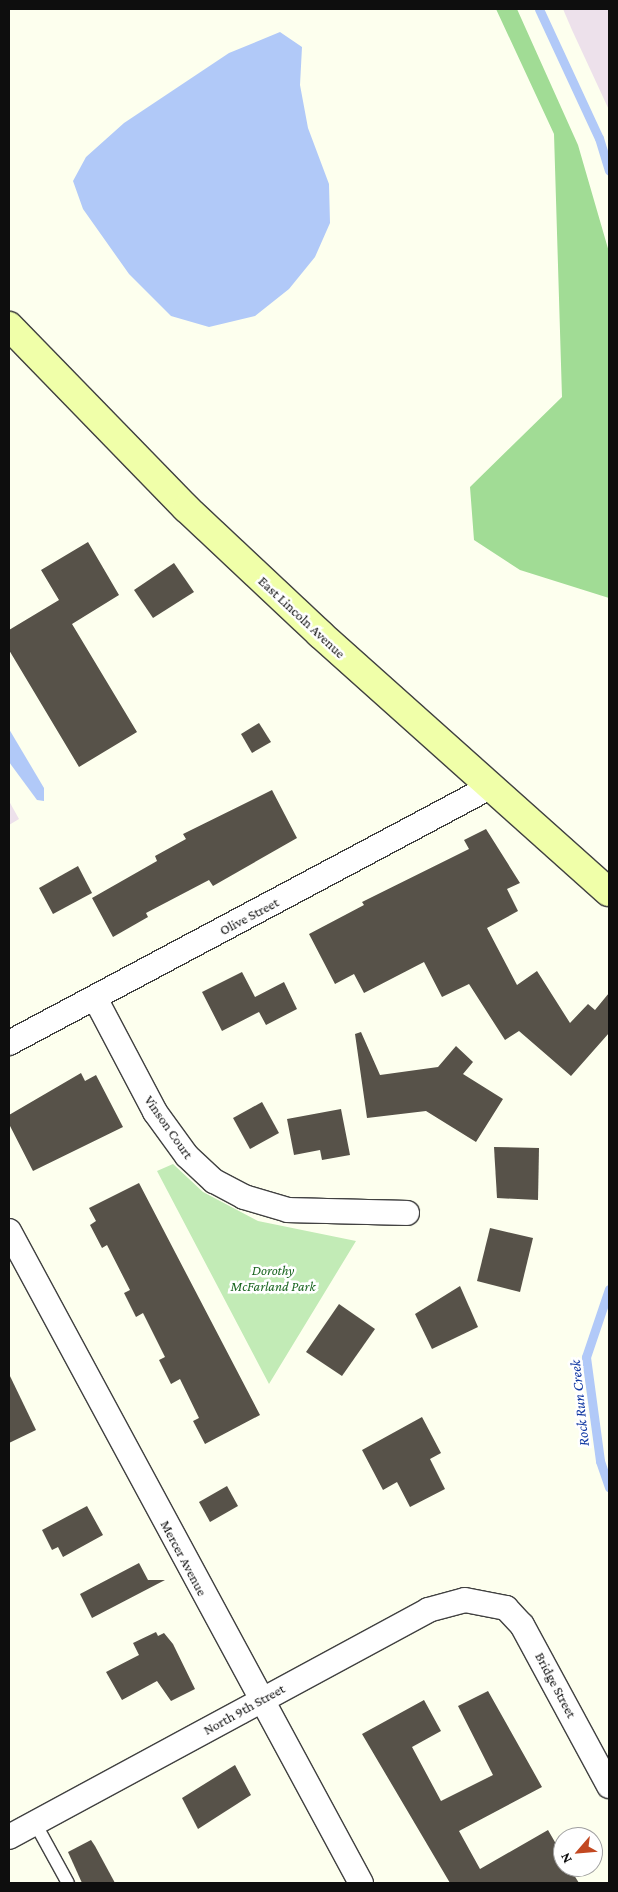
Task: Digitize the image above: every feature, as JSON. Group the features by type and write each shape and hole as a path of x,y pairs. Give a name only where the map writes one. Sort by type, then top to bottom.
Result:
{"main road":[{"name":"East Lincoln Avenue","path":"9,326 186,508 488,788 609,892"}],"street":[{"name":"Olive Street","path":"9,1043 488,788"},
{"name":"Vinson Court","path":"95,998 155,1112 187,1156 214,1181 244,1197 288,1210 407,1212"},
{"name":"Mercer Avenue","path":"9,1231 361,1883"},
{"name":"North 9th Street","path":"9,1837 428,1610 465,1600 486,1601"},
{"name":"Bridge Street","path":"486,1601 506,1608 522,1625 609,1786"}],"lane":[{"path":"35,1823 68,1883"}],"shaded area":[{"path":"563,9 609,9 609,110 572,30"},
{"path":"9,801 19,819 9,825"}],"green space":[{"path":"496,9 517,9 578,145 609,252 609,598 520,570 474,540 470,487 562,397 554,134"},
{"name":"Dorothy McFarland Park","path":"173,1164 203,1192 258,1221 356,1241 269,1384 157,1171"}],"water":[{"path":"280,32 302,47 300,85 308,128 329,184 330,223 315,257 289,289 255,316 209,327 171,316 129,274 83,209 73,181 86,157 124,123 229,53"},
{"path":"9,729 44,788 44,801 37,800 9,762"}],"building":[{"path":"88,542 119,595 72,624 137,732 79,767 9,650 9,630 59,600 41,570"},
{"path":"174,563 194,592 153,618 134,590"},
{"path":"259,723 271,742 252,753 241,734"},
{"path":"272,790 297,838 213,886 209,880 146,913 148,917 113,937 92,898 157,861 155,856 186,839 183,834"},
{"path":"486,829 520,883 507,889 518,911 487,928 517,985 537,971 570,1023 588,1004 595,1010 609,993 609,1033 571,1076 519,1031 505,1040 469,984 442,997 424,962 364,993 354,974 335,984 309,934 364,905 362,902 469,849 464,840"},
{"path":"78,866 92,893 53,914 39,888"},
{"path":"242,972 255,997 284,982 297,1009 266,1025 259,1012 222,1031 202,992"},
{"path":"361,1032 380,1075 438,1067 456,1046 473,1062 463,1074 503,1099 476,1142 426,1111 367,1118 355,1034"},
{"path":"81,1073 85,1081 96,1075 123,1127 33,1171 9,1124 9,1115"},
{"path":"262,1102 279,1133 250,1149 233,1118"},
{"path":"341,1109 350,1155 322,1160 320,1150 294,1155 287,1119"},
{"path":"494,1147 539,1148 538,1200 497,1198"},
{"path":"139,1183 260,1415 205,1444 193,1421 199,1418 180,1379 171,1384 159,1360 165,1357 143,1313 136,1317 124,1293 130,1290 107,1245 102,1248 90,1225 96,1221 89,1208"},
{"path":"490,1228 533,1238 520,1292 477,1281"},
{"path":"460,1286 478,1327 432,1349 415,1314"},
{"path":"339,1304 375,1329 342,1376 306,1352"},
{"path":"9,1374 36,1430 9,1443"},
{"path":"422,1417 441,1453 430,1459 445,1489 410,1507 397,1482 383,1490 362,1450"},
{"path":"227,1486 238,1506 210,1522 199,1502"},
{"path":"87,1506 103,1535 63,1557 58,1547 52,1550 42,1530"},
{"path":"139,1563 148,1580 165,1580 92,1618 80,1594"},
{"path":"156,1632 158,1636 164,1633 173,1644 195,1689 171,1701 157,1681 122,1700 106,1672 139,1655 133,1643"},
{"path":"488,1691 542,1787 459,1831 480,1869 548,1830 553,1839 553,1877 575,1877 579,1883 450,1883 362,1734 424,1700 441,1731 412,1747 441,1801 493,1775 458,1706"},
{"path":"235,1765 251,1795 198,1829 182,1798"},
{"path":"91,1840 115,1883 82,1883 68,1852"}],"waterway":[{"name":"Rock Run Creek","path":"539,9 599,138 609,171"},
{"name":"Rock Run Creek","path":"609,1289 586,1357 600,1461 609,1487"}]}
